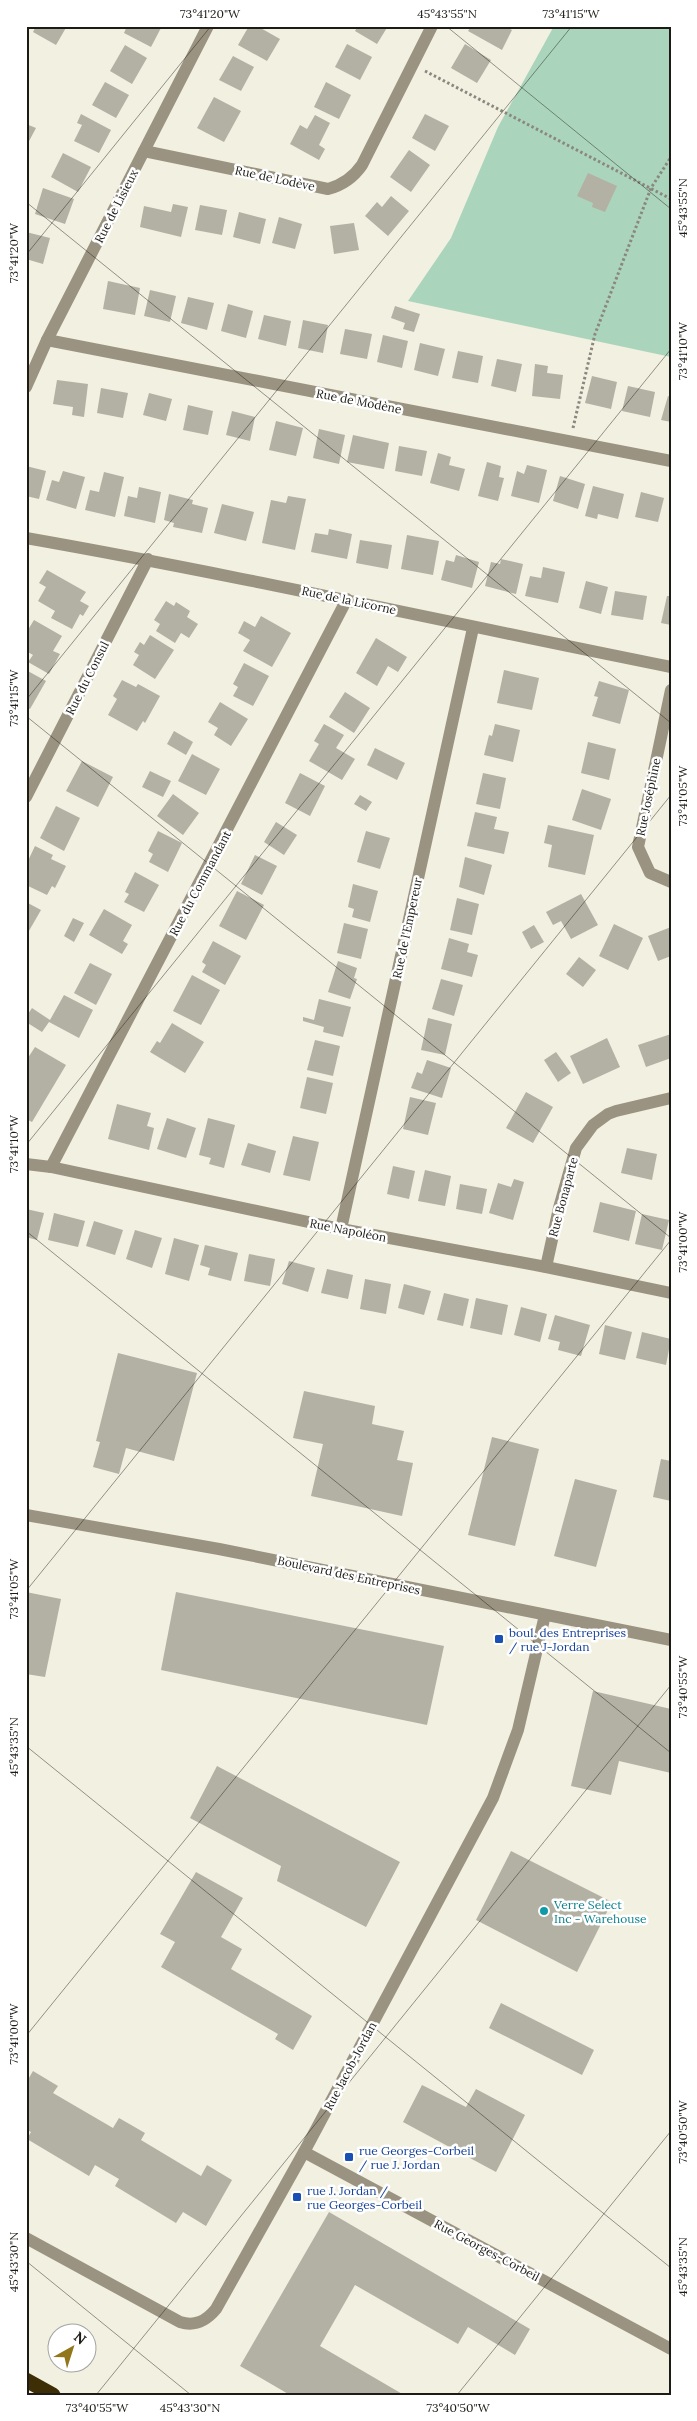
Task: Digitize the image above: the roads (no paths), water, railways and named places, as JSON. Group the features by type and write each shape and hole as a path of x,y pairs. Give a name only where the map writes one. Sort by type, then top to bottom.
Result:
{"highway":[{"path":"26,2380 53,2395"}],"street":[{"name":"Rue de Lisieux","path":"26,387 48,340 208,26"},
{"name":"Rue de Lodève","path":"144,151 328,189 341,185 354,176 362,165 432,26"},
{"name":"Rue de Modène","path":"48,340 671,461"},
{"name":"Rue de la Licorne","path":"26,538 148,559 347,599 473,628 671,666"},
{"name":"Rue du Consul","path":"26,796 148,559"},
{"name":"Rue du Commandant","path":"51,1167 347,599"},
{"name":"Rue de l'Empereur","path":"341,1229 473,628"},
{"name":"Rue Joséphine","path":"671,690 638,847 650,873 671,882"},
{"name":"Rue Bonaparte","path":"546,1267 559,1208 576,1148 593,1125 608,1114 616,1111 671,1098"},
{"name":"Rue Napoléon","path":"26,1164 51,1167 341,1229 546,1267 671,1293"},
{"name":"Boulevard des Entreprises","path":"26,1515 248,1554 671,1640"},
{"name":"Rue Jacob-Jordan","path":"26,2238 188,2325 210,2316 222,2302 493,1798 523,1714 545,1615"},
{"name":"Rue Georges-Corbeil","path":"304,2152 671,2349"}],"place":[{"name":"boul. des Entreprises / rue J-Jordan","path":"499,1639"},
{"name":"Verre Select Inc - Warehouse","path":"544,1911"},
{"name":"rue Georges-Corbeil / rue J. Jordan","path":"349,2157"},
{"name":"rue J. Jordan / rue Georges-Corbeil","path":"297,2197"}]}
